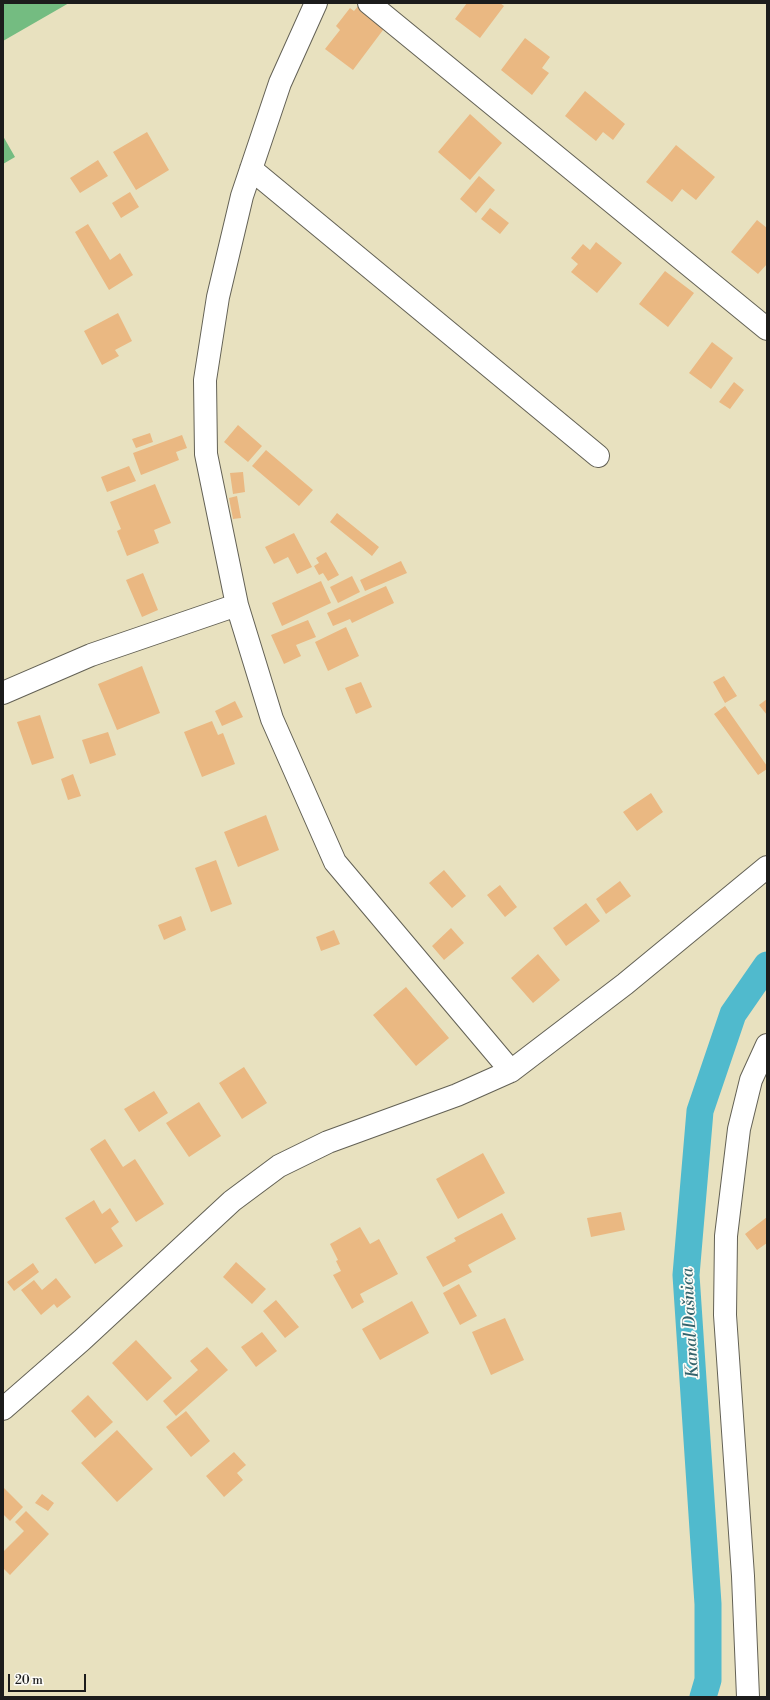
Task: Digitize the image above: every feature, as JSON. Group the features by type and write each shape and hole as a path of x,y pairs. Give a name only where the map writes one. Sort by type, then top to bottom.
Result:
{"street":[{"path":"316,3 280,83 242,196 218,297 205,380 206,454 237,605 272,719 335,862 511,1071"},
{"path":"369,3 767,329"},
{"path":"251,169 598,456"},
{"path":"3,693 91,655 237,605"},
{"path":"3,1409 82,1340 232,1201 279,1166 328,1142 443,1100 511,1071 625,984 767,867"},
{"path":"748,1697 743,1576 725,1315 726,1236 739,1129 751,1080 767,1044"}],"green space":[{"path":"3,3 69,3 3,41"},
{"path":"3,136 15,157 3,164"}],"building":[{"path":"467,3 500,3 504,6 480,38 455,19"},
{"path":"359,5 386,26 353,70 325,49 340,30 336,26 350,8 354,11"},
{"path":"525,38 550,57 542,68 549,73 532,95 501,70"},
{"path":"585,91 625,124 613,140 603,132 596,141 565,116"},
{"path":"470,114 502,143 470,180 438,152"},
{"path":"147,132 169,170 136,190 113,152"},
{"path":"676,145 715,177 696,200 682,189 672,202 646,182"},
{"path":"98,160 108,176 80,193 70,178"},
{"path":"479,176 495,190 476,213 460,199"},
{"path":"130,192 139,207 121,218 112,203"},
{"path":"490,208 509,223 500,234 481,219"},
{"path":"757,220 767,228 767,264 758,274 731,252"},
{"path":"88,224 110,260 120,253 133,275 109,290 75,232"},
{"path":"596,242 622,263 597,293 571,272 578,264 571,258 583,244 590,250"},
{"path":"665,271 694,293 668,327 639,304"},
{"path":"118,313 132,341 115,350 119,356 102,365 84,331"},
{"path":"712,342 733,358 711,389 689,373"},
{"path":"734,382 744,390 730,409 719,402"},
{"path":"238,425 262,446 248,462 224,442"},
{"path":"150,433 153,442 136,448 132,439"},
{"path":"182,435 187,448 176,452 179,460 141,475 133,453"},
{"path":"266,450 313,490 299,506 252,466"},
{"path":"129,466 136,481 107,492 101,477"},
{"path":"243,472 245,492 233,494 230,473"},
{"path":"155,484 171,523 154,530 159,543 127,556 117,531 121,529 110,502"},
{"path":"237,496 241,518 233,519 229,498"},
{"path":"337,513 379,547 372,556 330,522"},
{"path":"294,533 312,567 297,574 288,557 274,564 265,547"},
{"path":"326,552 339,575 328,581 323,573 319,575 314,566 319,563 316,558"},
{"path":"401,561 407,573 365,591 360,580"},
{"path":"143,573 158,610 142,617 126,580"},
{"path":"352,576 360,592 338,603 330,587"},
{"path":"321,581 331,603 282,626 272,603"},
{"path":"386,586 394,603 352,623 350,619 333,626 327,613"},
{"path":"308,620 316,637 296,645 301,656 284,664 271,635"},
{"path":"346,627 359,656 328,671 315,642"},
{"path":"142,666 160,713 117,730 98,684"},
{"path":"724,676 737,696 725,703 713,682"},
{"path":"361,682 372,707 356,714 345,688"},
{"path":"767,699 767,715 759,705"},
{"path":"235,701 243,717 222,726 215,711"},
{"path":"725,706 767,766 767,769 758,775 714,714"},
{"path":"40,715 54,758 32,765 17,722"},
{"path":"212,721 218,735 223,733 235,764 202,777 184,732"},
{"path":"108,732 116,755 90,764 82,740"},
{"path":"73,774 81,796 68,800 61,779"},
{"path":"651,793 663,812 637,831 623,812"},
{"path":"266,815 279,850 238,867 224,832"},
{"path":"216,860 232,904 211,912 195,868"},
{"path":"444,870 466,896 452,908 429,883"},
{"path":"620,881 631,896 606,914 596,899"},
{"path":"500,885 517,907 505,917 487,895"},
{"path":"586,903 600,921 566,946 553,928"},
{"path":"181,916 186,930 164,940 158,925"},
{"path":"451,928 464,943 444,960 432,946"},
{"path":"334,930 340,944 321,951 316,937"},
{"path":"538,954 560,980 533,1003 511,978"},
{"path":"406,987 449,1038 416,1066 373,1015"},
{"path":"244,1067 267,1103 242,1119 219,1083"},
{"path":"154,1091 168,1113 139,1132 124,1109"},
{"path":"199,1102 221,1136 189,1157 166,1123"},
{"path":"105,1139 123,1167 135,1159 164,1204 136,1222 90,1149"},
{"path":"483,1153 505,1193 458,1219 436,1179"},
{"path":"94,1200 102,1214 110,1208 119,1222 111,1228 123,1246 95,1264 65,1218"},
{"path":"621,1212 625,1230 591,1237 587,1218"},
{"path":"502,1213 516,1239 468,1265 472,1272 443,1287 426,1257 456,1241 454,1238"},
{"path":"767,1217 767,1243 757,1250 745,1234"},
{"path":"360,1227 370,1244 379,1239 398,1274 360,1294 364,1302 352,1309 333,1275 341,1271 336,1261 338,1260 330,1244"},
{"path":"236,1262 266,1289 252,1304 223,1277"},
{"path":"33,1263 39,1272 14,1291 7,1282"},
{"path":"56,1278 71,1297 57,1308 54,1304 41,1315 21,1290 34,1280 42,1290"},
{"path":"459,1284 477,1316 460,1325 443,1293"},
{"path":"276,1300 299,1327 285,1338 263,1311"},
{"path":"412,1301 429,1333 380,1360 362,1329"},
{"path":"505,1318 524,1360 491,1375 472,1332"},
{"path":"262,1332 277,1351 256,1367 241,1347"},
{"path":"136,1340 172,1378 147,1401 112,1363"},
{"path":"207,1347 228,1370 176,1416 163,1401 198,1370 190,1361"},
{"path":"88,1395 113,1422 95,1438 71,1411"},
{"path":"186,1411 210,1441 191,1457 166,1427"},
{"path":"117,1430 153,1469 117,1502 81,1463"},
{"path":"234,1452 246,1465 237,1473 243,1480 224,1497 206,1476"},
{"path":"3,1487 23,1507 10,1521 3,1514"},
{"path":"42,1494 54,1503 48,1511 35,1503"},
{"path":"26,1511 49,1534 10,1575 3,1568 3,1552 24,1531 15,1522"}],"waterway":[{"name":"Kanal Dašnica","path":"703,1697 708,1680 708,1604 686,1275 700,1111 733,1014 767,965"}]}
